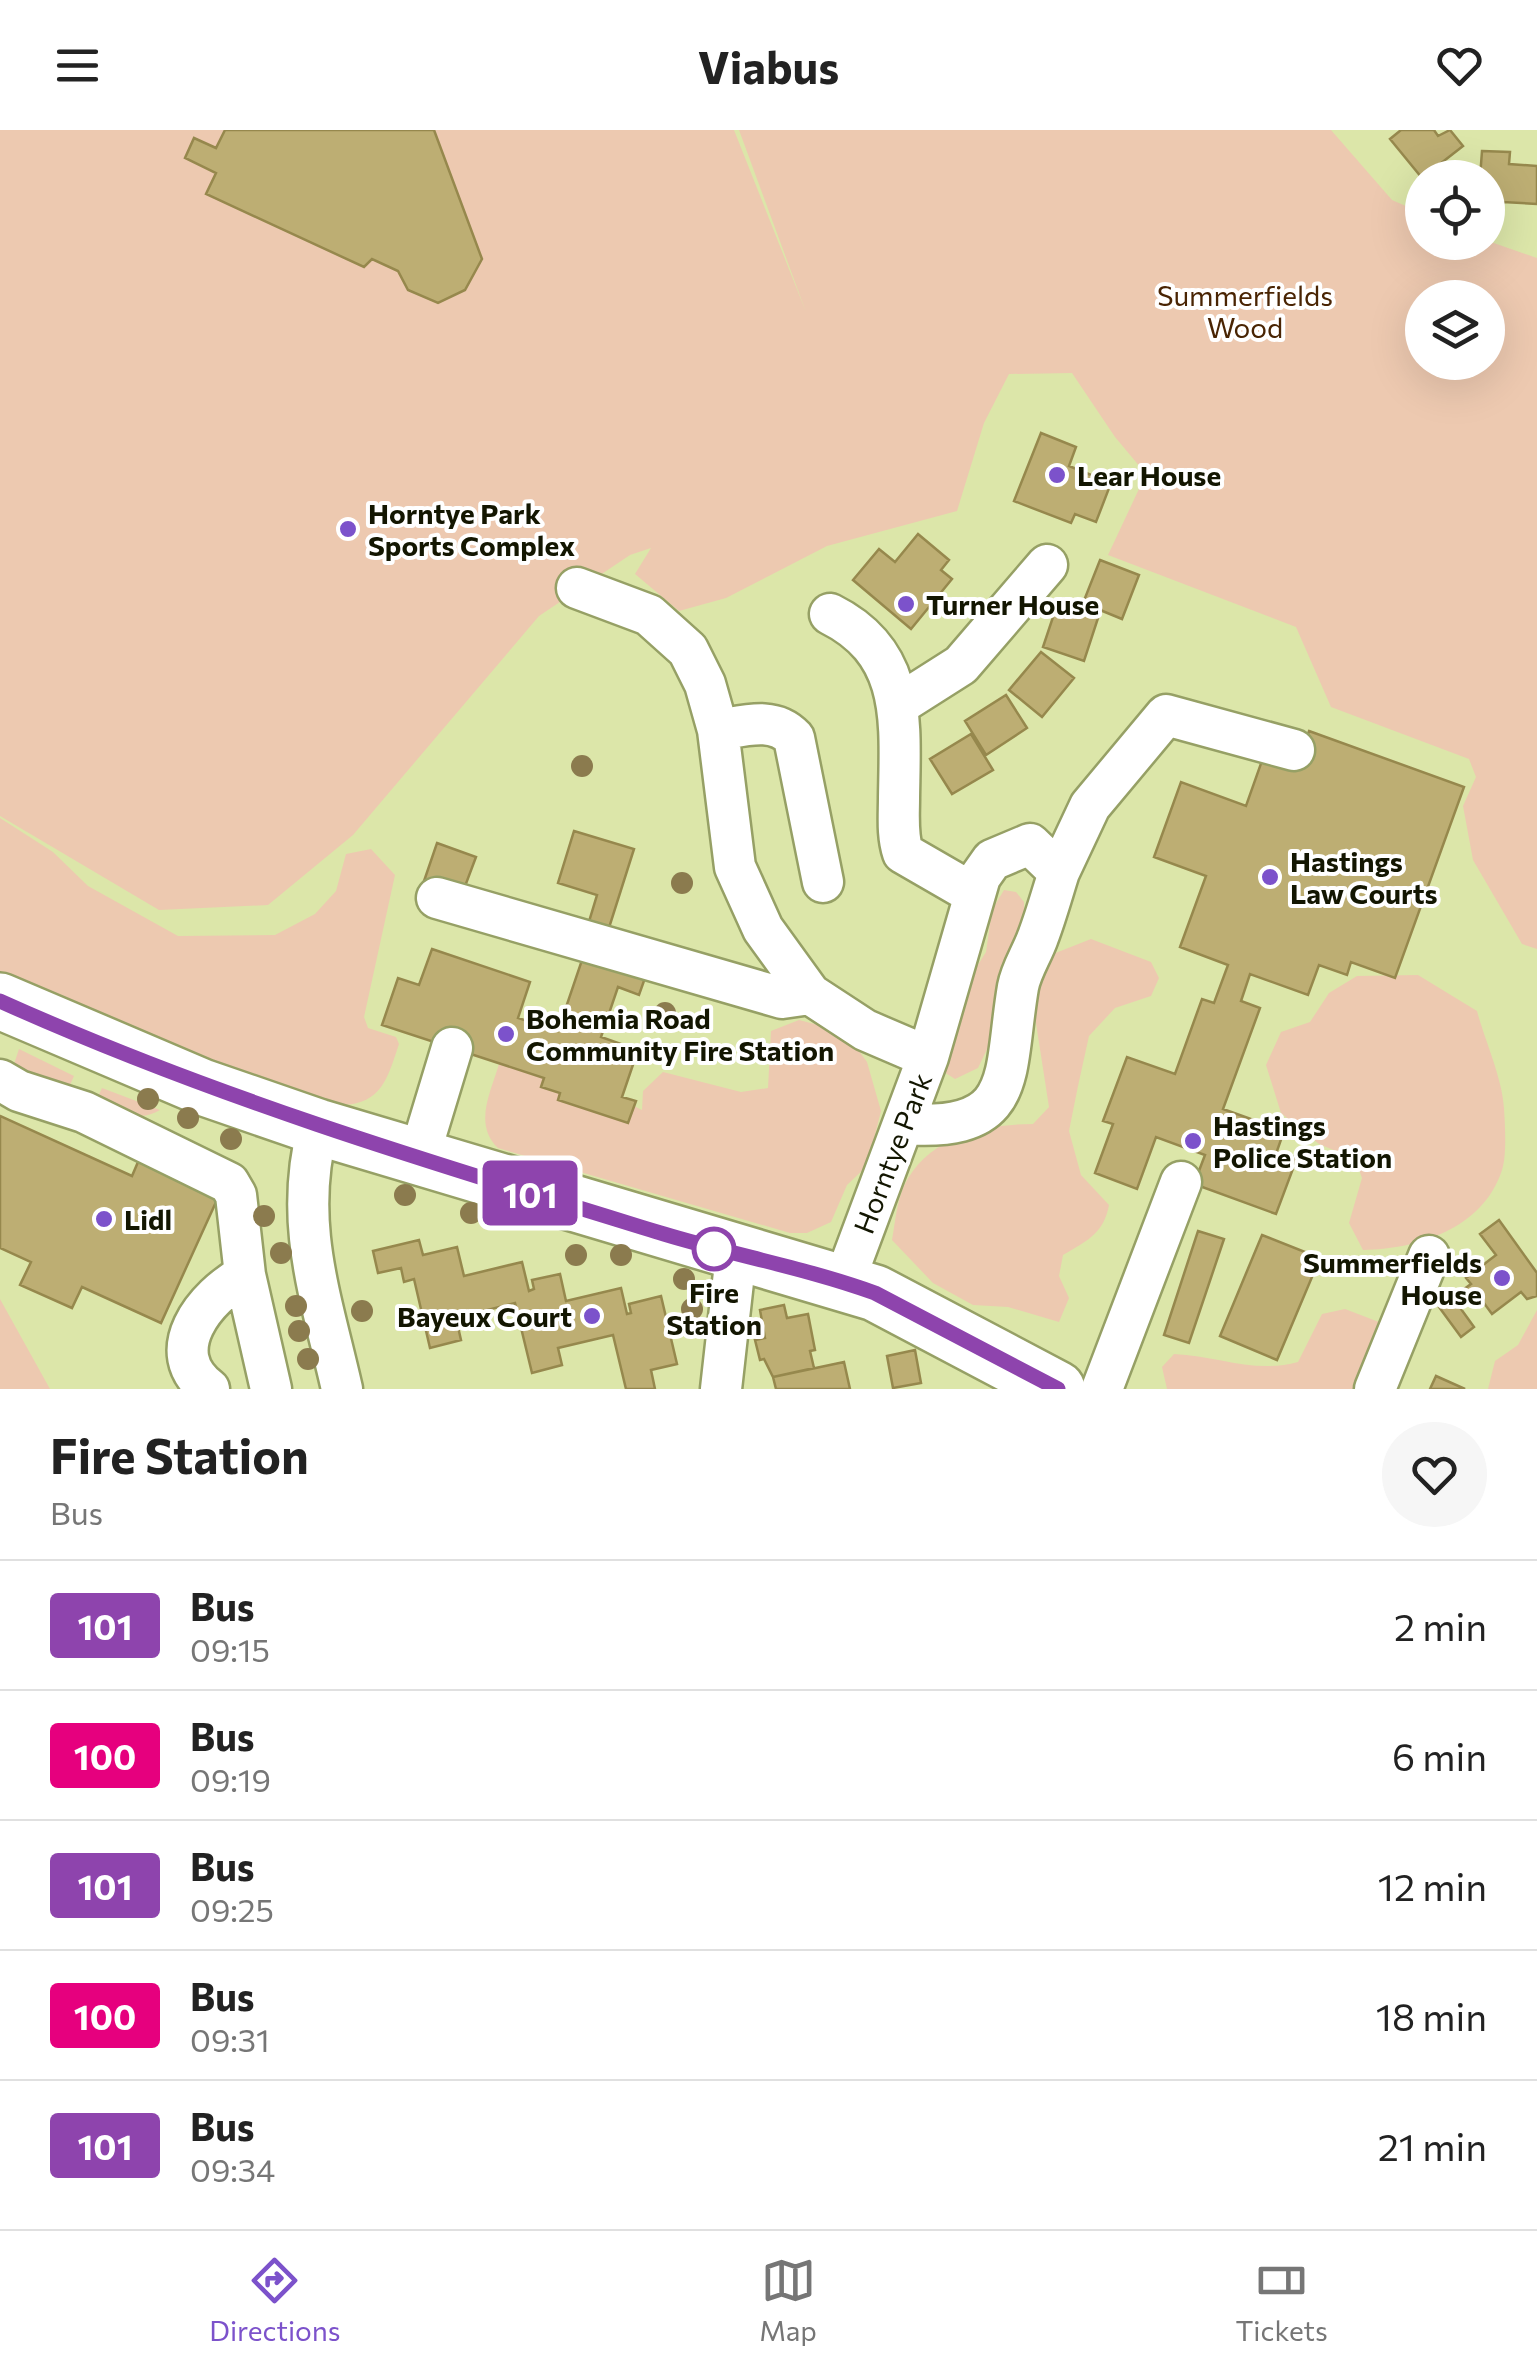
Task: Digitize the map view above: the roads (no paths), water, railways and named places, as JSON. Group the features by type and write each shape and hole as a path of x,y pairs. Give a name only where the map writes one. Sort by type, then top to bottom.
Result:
{"highway":[{"path":"0,1001 202,1087 318,1127 736,1255 875,1293 1058,1389"}],"street":[{"path":"898,705 961,665 1048,566"},
{"name":"Horntye Park","path":"577,588 649,615 688,650 705,684 718,730 735,867 762,929 810,994 866,1030 928,1057 844,1282"},
{"path":"830,614 854,626 882,655 898,705 903,853 974,894"},
{"path":"905,1124 964,1123 983,1114 996,1097 1010,1064 1019,983 1060,872 1090,806 1166,715 1294,750"},
{"path":"718,730 763,723 786,729 794,738 823,882"},
{"path":"928,1057 974,894 992,860 1030,844 1090,806"},
{"path":"1030,844 1060,872"},
{"path":"437,898 782,998 810,994"},
{"path":"418,1160 452,1048"},
{"path":"0,1080 19,1091 84,1112 218,1174 236,1194 245,1275 272,1389"},
{"path":"318,1127 306,1176 305,1224 342,1389"},
{"path":"1102,1389 1181,1182"},
{"path":"722,1389 736,1255"},
{"path":"1375,1389 1429,1256"},
{"path":"209,1389 194,1375 188,1340 210,1298 245,1275"}],"place":[{"name":"Lear House","path":"1057,475"},
{"name":"Horntye Park Sports Complex","path":"348,529"},
{"name":"Turner House","path":"906,604"},
{"name":"Hastings Law Courts","path":"1270,877"},
{"name":"Bohemia Road Community Fire Station","path":"506,1034"},
{"name":"Hastings Police Station","path":"1193,1141"},
{"name":"Lidl","path":"104,1219"},
{"name":"Fire Station","path":"714,1249"},
{"name":"Summerfields House","path":"1502,1278"},
{"name":"Bayeux Court","path":"592,1316"}],"park label":[{"name":"Summerfields Wood","path":"1245,311"}]}
